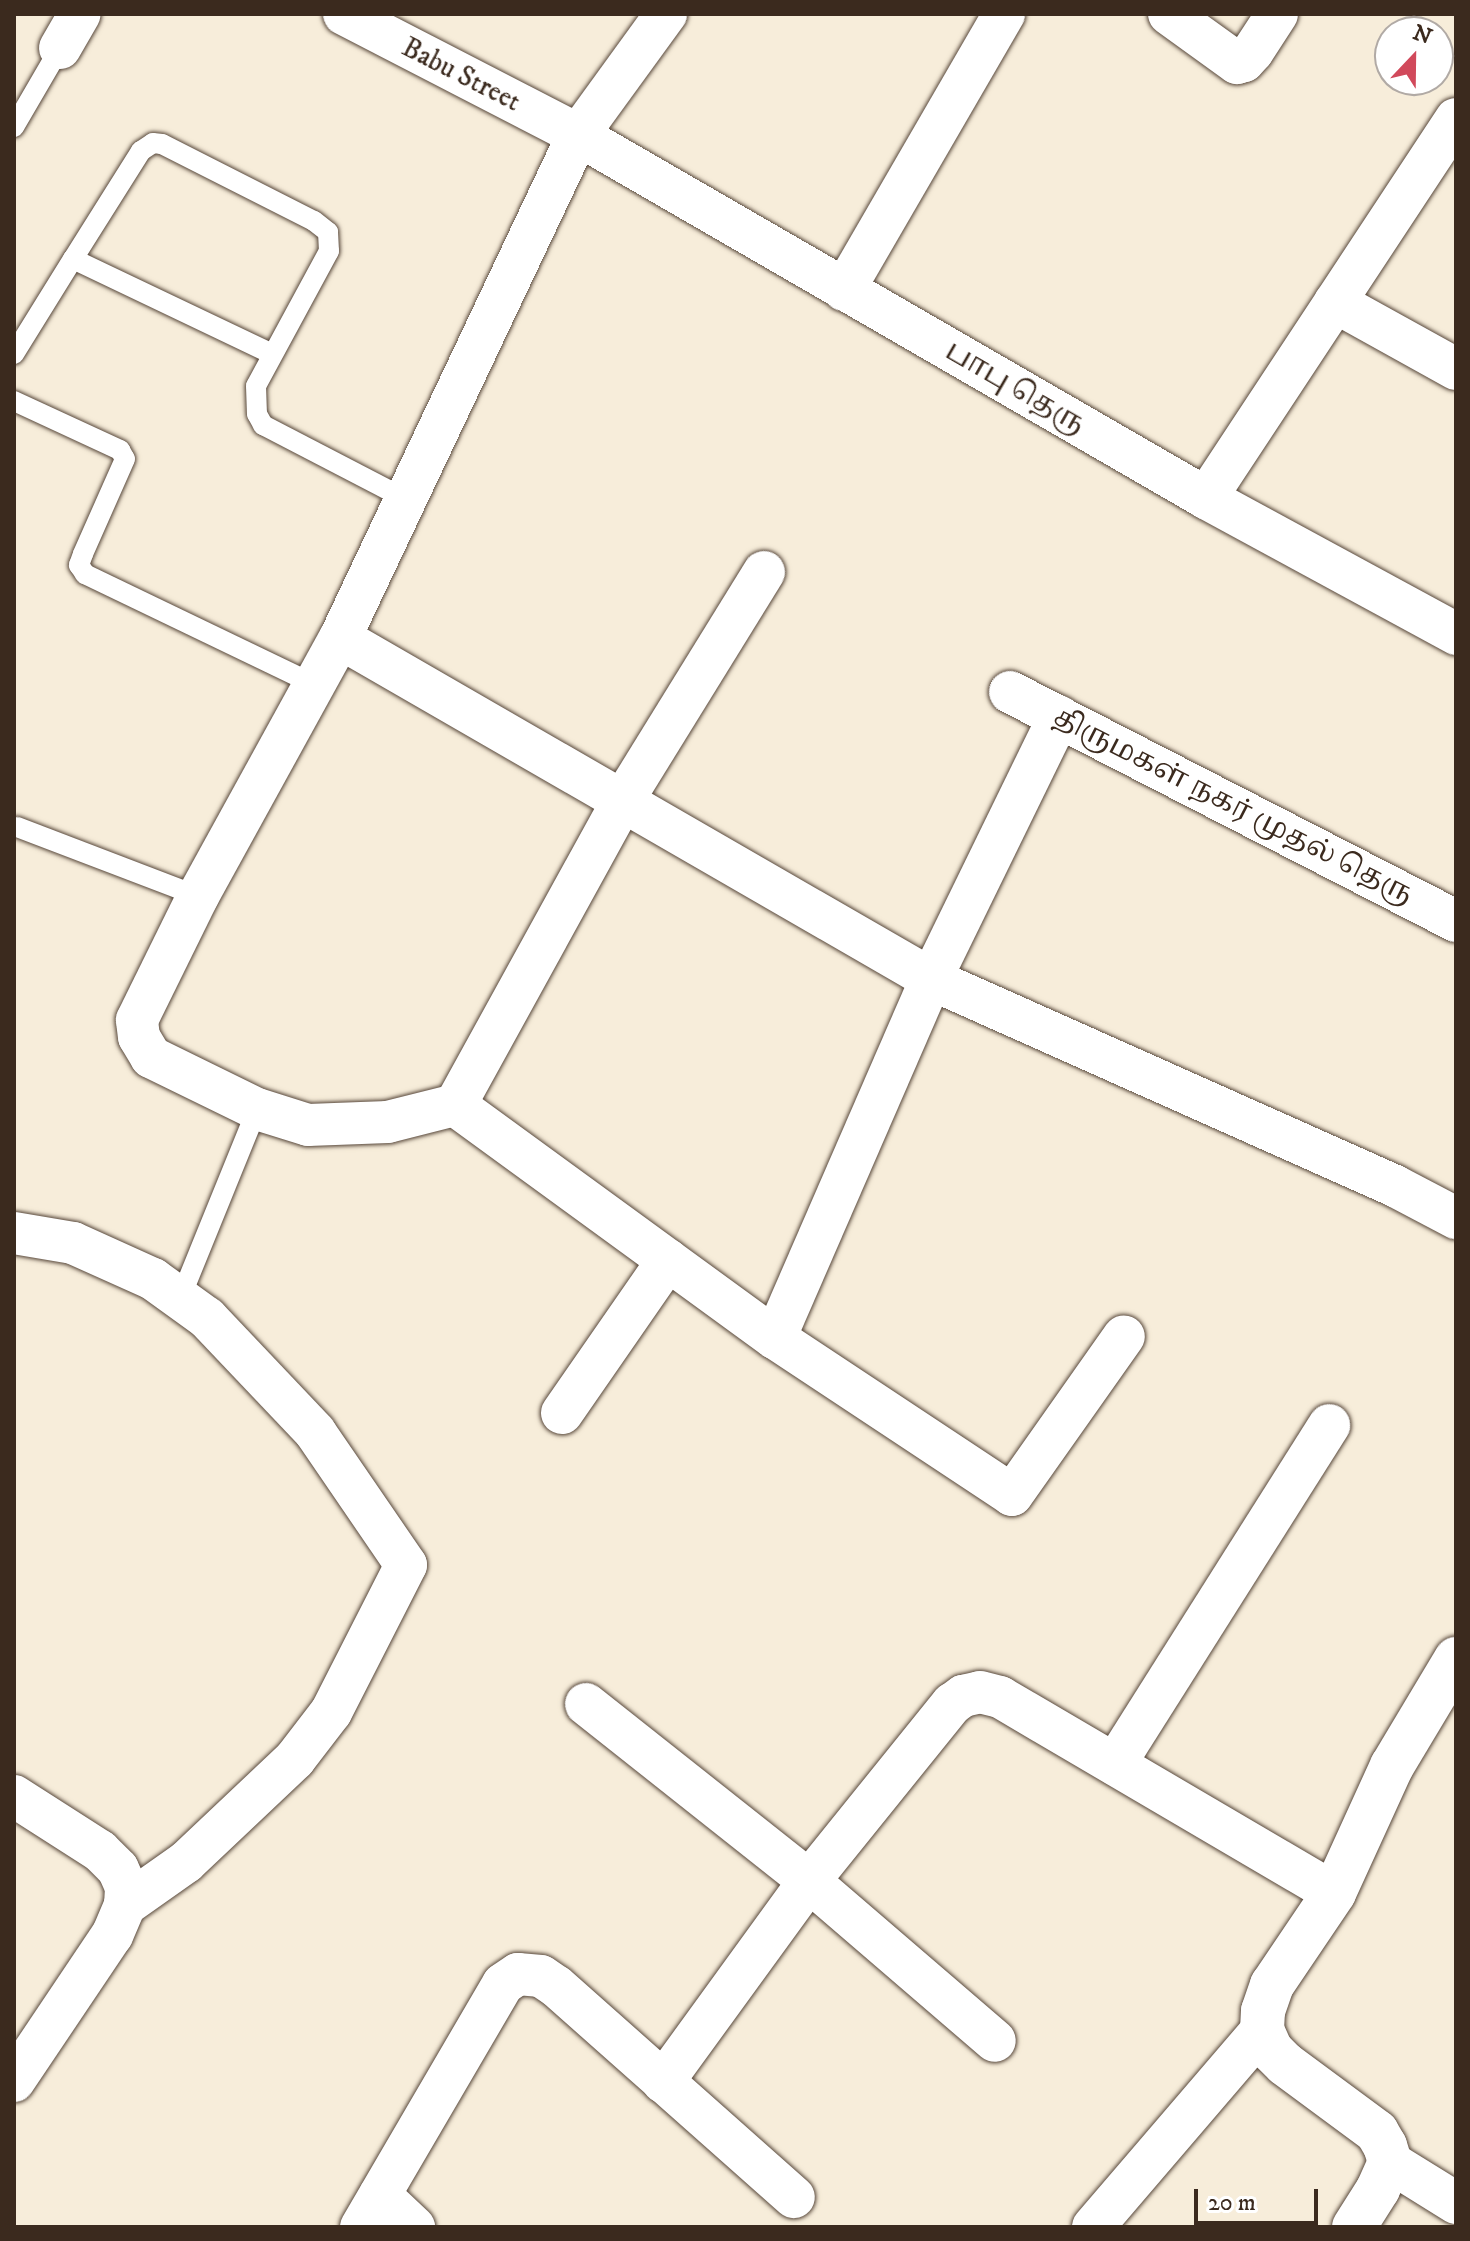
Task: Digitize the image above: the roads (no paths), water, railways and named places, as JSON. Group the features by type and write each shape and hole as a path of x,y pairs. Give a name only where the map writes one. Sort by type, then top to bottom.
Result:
{"street":[{"name":"Babu Street","path":"344,14 578,135"},
{"path":"666,14 578,135 340,638 198,896 141,1008 137,1020 139,1037 151,1057 257,1109 308,1125 388,1122 455,1105 623,800 764,572"},
{"path":"844,290 1004,14"},
{"path":"1169,14 1237,63 1244,61 1253,51 1277,14"},
{"path":"1206,498 1456,119"},
{"name":"பாபு தெரு","path":"578,135 1206,498 1456,634"},
{"path":"1335,302 1456,369"},
{"path":"340,638 931,979 1395,1186 1456,1218"},
{"name":"திருமகள் நகர் முதல் தெரு","path":"1010,692 1456,921"},
{"path":"775,1338 931,979 1059,717"},
{"path":"455,1105 775,1338 1012,1495 1124,1336"},
{"path":"14,1233 73,1243 153,1279 207,1318 315,1432 406,1565 331,1712 295,1759 186,1862 125,1905"},
{"path":"562,1413 668,1260"},
{"path":"1115,1764 1329,1425"},
{"path":"1456,1659 1392,1766 1334,1893 1272,1985 1263,2011 1262,2030 1271,2050 1285,2064 1377,2132 1390,2162 1456,2203"},
{"path":"663,2082 809,1881 952,1704 963,1696 980,1692 1000,1697 1334,1893"},
{"path":"586,1704 809,1881 995,2041"},
{"path":"14,1796 87,1842 118,1869 126,1887 125,1905 112,1935 14,2081"},
{"path":"414,2227 370,2211 503,1984 518,1974 541,1976 556,1986 794,2197"},
{"path":"1093,2227 1262,2030"},
{"path":"1354,2227 1378,2189 1390,2162"}],"lane":[{"path":"14,127 70,31"},
{"path":"14,354 141,151 153,143 162,144 314,221 328,232 329,251 272,354 256,386 254,400 263,425 404,498"},
{"path":"73,259 272,354"},
{"path":"14,401 120,450 125,459 79,565 85,574 314,684"},
{"path":"17,827 198,896"},
{"path":"180,1299 257,1109"}]}
